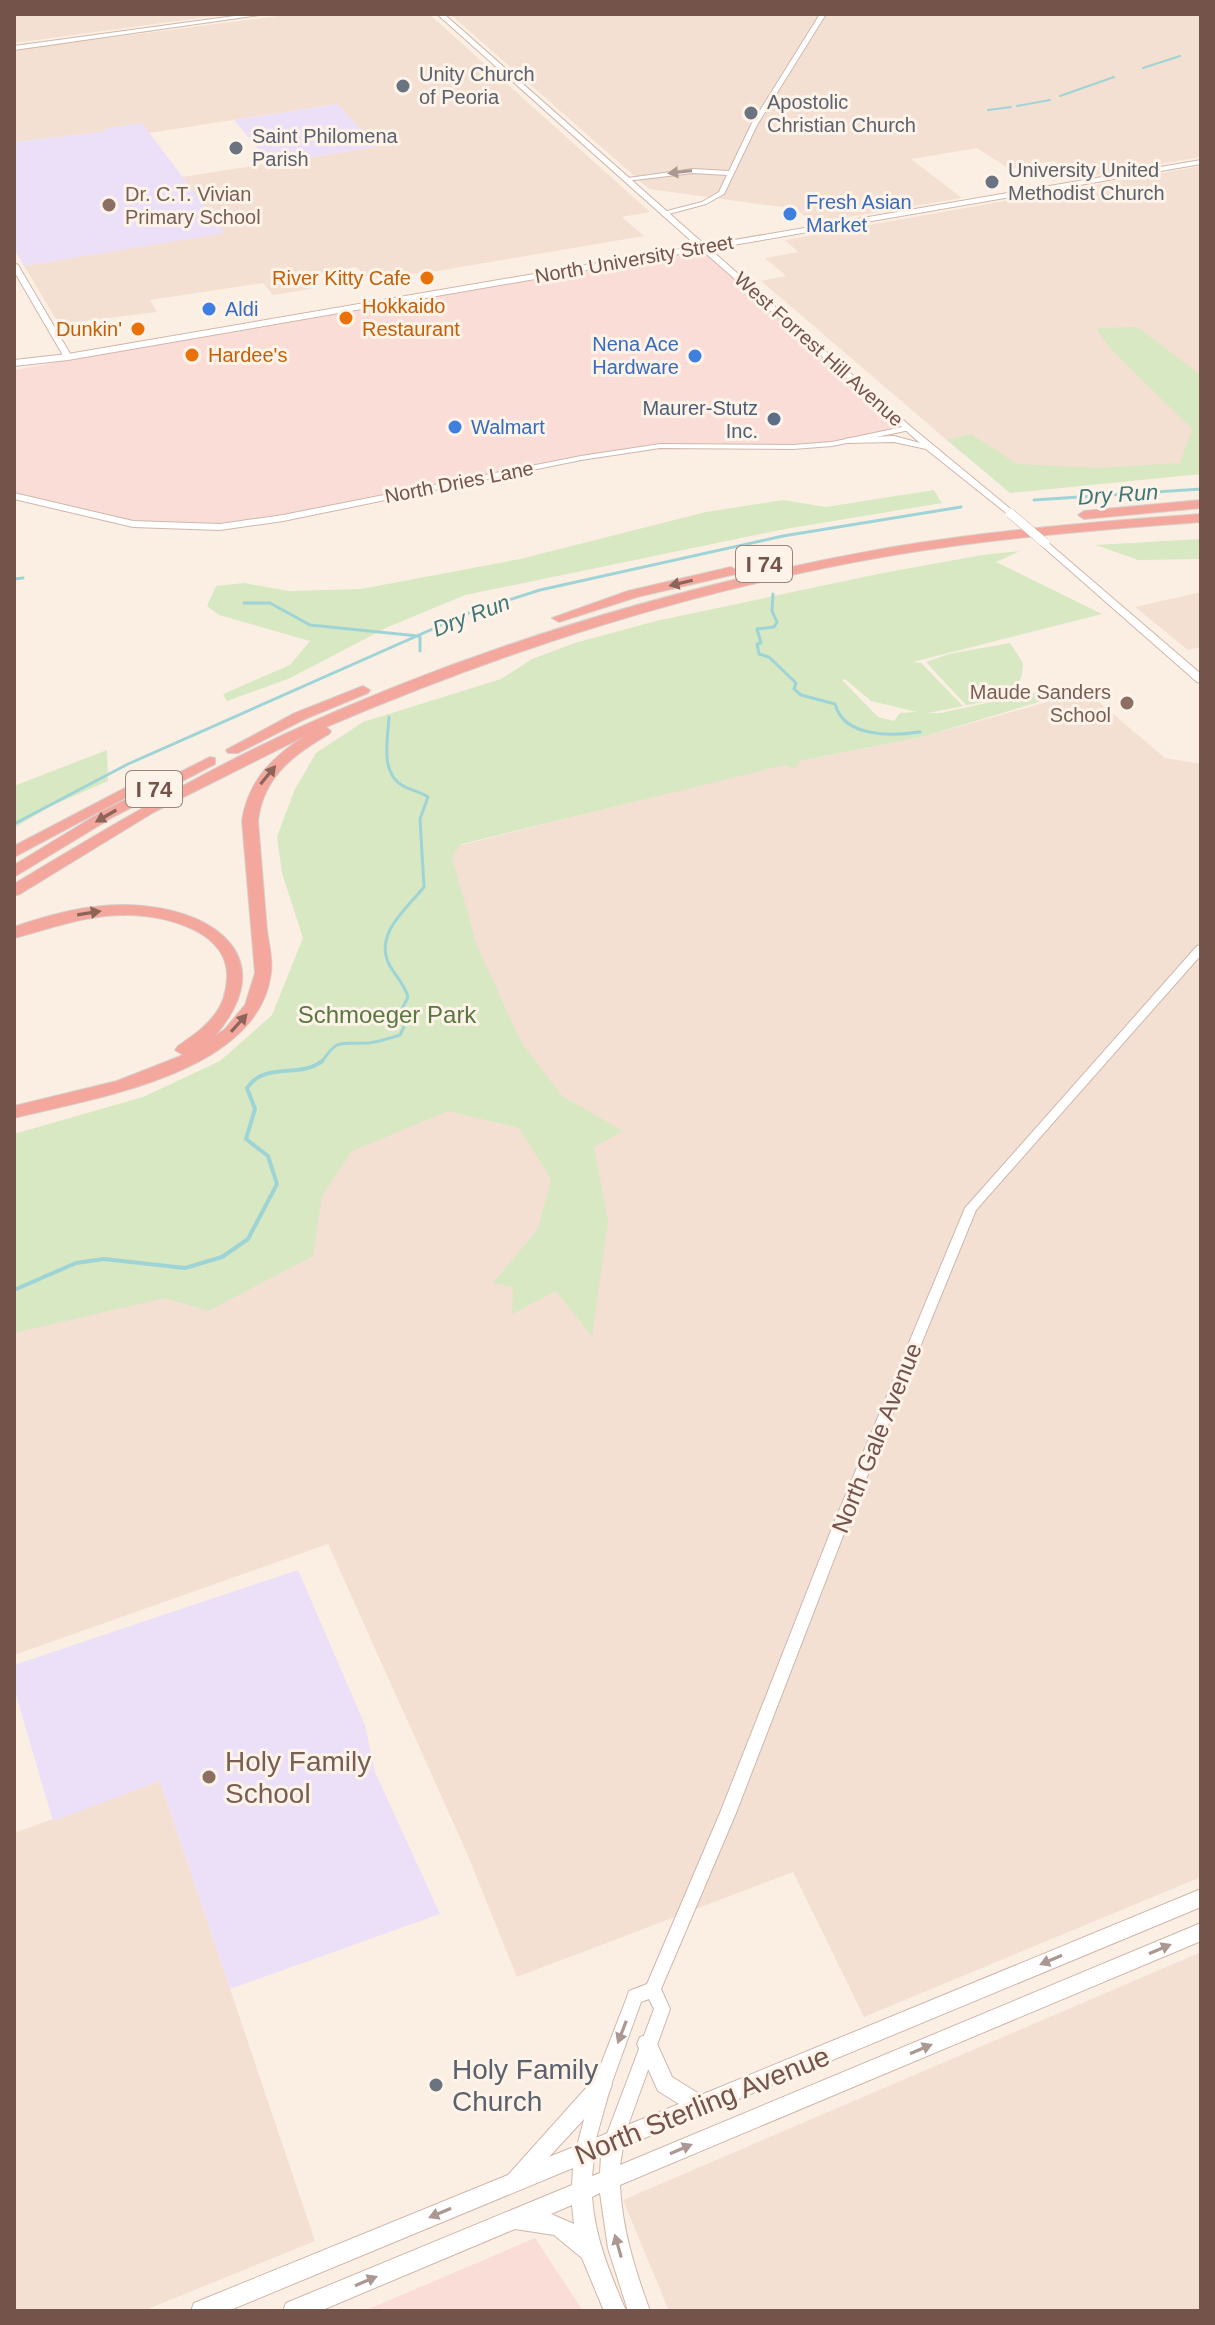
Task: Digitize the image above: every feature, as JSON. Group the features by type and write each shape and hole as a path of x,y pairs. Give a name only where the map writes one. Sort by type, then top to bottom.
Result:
{"highway":[{"name":"I 74","path":"549,621 646,591 814,554 942,532 1084,515 1201,506"},
{"name":"I 74","path":"14,891 145,810 307,728 379,696 500,650 643,605 810,567 1003,535 1201,518"},
{"path":"1003,535 1201,526"},
{"path":"14,1112 177,1066 215,1045 249,1012 260,989 263,973 250,814 260,785 285,757 344,720 417,688 643,605"},
{"name":"I 74","path":"14,872 151,791 300,716 521,630"},
{"path":"14,852 163,772 264,726 300,716"},
{"path":"14,933 97,912 142,910 166,914 197,924 217,937 232,957 237,980 234,999 218,1024 184,1050 147,1066 14,1101"}],"main road":[{"path":"14,48 264,14"},
{"name":"West Forrest Hill Avenue","path":"440,14 907,428 1010,513 1201,680"},
{"name":"North University Street","path":"14,363 68,357 1201,162"},
{"name":"North University Street","path":"14,370 68,357"},
{"path":"854,440 883,425 880,412 866,391"},
{"path":"854,440 884,438 907,441 950,463"},
{"name":"North Sterling Avenue","path":"202,2311 1201,1898"},
{"name":"North Sterling Avenue","path":"294,2311 1201,1932"},
{"path":"647,2044 665,2084 700,2106"},
{"path":"512,2183 602,2085"},
{"name":"North Gale Avenue","path":"613,2142 609,2179 613,2228 639,2311"},
{"path":"584,2154 580,2191 584,2233 593,2264"},
{"path":"515,2219 544,2221 565,2229 582,2244 615,2311"}],"street":[{"path":"665,213 704,203 722,193 759,117 823,14"},
{"path":"628,180 693,171 732,173"},
{"path":"14,265 68,357"},
{"name":"North Dries Lane","path":"14,496 123,523 209,528 275,519 581,458 660,446 793,447 854,440 907,428"},
{"name":"North Gale Avenue","path":"584,2154 602,2085 635,1997 653,1989 728,1813 841,1523 971,1208 1201,948"},
{"name":"North Gale Avenue","path":"613,2142 662,2009 653,1989"}],"shaded area":[{"path":"14,14 229,14 14,43"},
{"path":"293,14 429,14 650,212 622,217 644,236 432,272 368,278 356,267 302,277 311,289 273,295 263,283 150,300 157,312 59,324 24,266 224,232 182,177 376,147 337,104 149,133 141,123 108,131 14,142 14,50"},
{"path":"450,14 1200,14 1201,157 1079,178 1054,161 1009,169 977,148 911,159 962,198 813,223 796,209 649,189"},
{"path":"337,104 377,147 270,163 234,120"},
{"name":"Dr. C.T. Vivian Primary School","path":"142,123 225,233 24,266 14,249 14,142 107,131 106,128"},
{"path":"1201,166 1201,466 1035,478 962,453 761,281 786,276 765,258 798,252 785,240"},
{"path":"703,248 907,428 842,442 793,447 660,446 581,458 247,524 133,524 14,496 14,370"},
{"path":"1201,592 1201,647 1188,650 1135,607"},
{"path":"1086,691 1165,758 1201,764 1201,1877 864,2017 793,1872 517,1977 466,1851 328,1544 14,1655 14,1324 445,849 786,764 922,737"},
{"name":"Holy Family School","path":"298,1570 365,1725 375,1772 440,1914 230,1989 160,1781 53,1821 14,1688 14,1665"},
{"path":"160,1781 315,2241 143,2311 14,2311 14,1833"},
{"path":"1201,1952 1201,2311 669,2311 623,2200"},
{"path":"535,2238 583,2311 364,2311"}],"green space":[{"path":"1137,327 1201,375 1201,474 1010,493 947,440 971,434 1017,464 1099,468 1180,463 1192,429 1110,348 1096,328"},
{"path":"934,490 942,503 785,529 465,595 388,627 288,679 227,701 223,694 290,665 310,641 219,615 207,606 216,586 244,583 289,591 361,589 520,559 706,512 783,500 826,507"},
{"path":"1201,539 1201,559 1138,560 1096,545"},
{"name":"Schmoeger Park","path":"1020,551 996,562 1102,614 914,662 921,663 963,706 928,713 941,713 1065,686 1068,689 1082,685 1085,688 922,737 800,761 795,768 785,765 461,844 452,857 477,946 521,1042 562,1096 623,1131 594,1147 608,1221 592,1337 556,1291 512,1314 513,1287 493,1283 538,1229 551,1179 519,1128 448,1111 352,1151 322,1196 313,1256 208,1311 165,1298 14,1333 14,1134 143,1097 220,1061 272,1015 303,938 282,873 277,837 294,791 316,753 363,722 501,679 532,659 575,643 656,621 982,555","holes":["845,679 871,701 917,712 900,713 894,721 878,717 842,680"]},
{"path":"1010,643 1023,663 1022,674 1012,690 996,699 966,705 926,662 949,654"},
{"path":"107,750 108,781 49,807 14,828 14,786"}],"waterway":[{"path":"1143,68 1180,56"},
{"path":"1060,96 1114,77"},
{"path":"1017,106 1050,100"},
{"path":"988,110 1011,107"},
{"name":"Dry Run","path":"1034,500 1201,489"},
{"name":"Dry Run","path":"417,636 471,612 540,590 783,536 961,507"},
{"path":"14,579 23,578"},
{"path":"773,594 772,611 777,622 774,627 757,629 761,643 757,644 759,654 769,657 796,683 794,689 801,695 835,704 840,715 858,729 883,734 920,732"},
{"path":"244,603 270,603 310,625 417,636"},
{"name":"Dry Run","path":"14,824 128,764 417,636"},
{"path":"420,636 420,651"},
{"path":"321,1063 336,1045 381,1041 400,1035 404,1027 399,1015 408,997 389,964 386,942 394,922 424,887 420,819 428,797 405,787 391,774 387,756 389,717"},
{"path":"14,1290 76,1263 104,1259 185,1268 222,1257 248,1239 277,1184 268,1156 246,1139 255,1109 247,1088 263,1075 304,1069 322,1061"}],"place":[{"name":"Unity Church of Peoria","path":"403,86"},
{"name":"Apostolic Christian Church","path":"751,113"},
{"name":"Saint Philomena Parish","path":"236,148"},
{"name":"University United Methodist Church","path":"992,182"},
{"name":"Dr. C.T. Vivian Primary School","path":"109,205"},
{"name":"Fresh Asian Market","path":"790,214"},
{"name":"River Kitty Cafe","path":"427,278"},
{"name":"Aldi","path":"209,309"},
{"name":"Hokkaido Restaurant","path":"346,318"},
{"name":"Dunkin'","path":"138,329"},
{"name":"Hardee's","path":"192,355"},
{"name":"Nena Ace Hardware","path":"695,356"},
{"name":"Maurer-Stutz Inc.","path":"774,419"},
{"name":"Walmart","path":"455,427"},
{"name":"Maude Sanders School","path":"1127,703"},
{"name":"Holy Family School","path":"209,1777"},
{"name":"Holy Family Church","path":"436,2085"}]}
